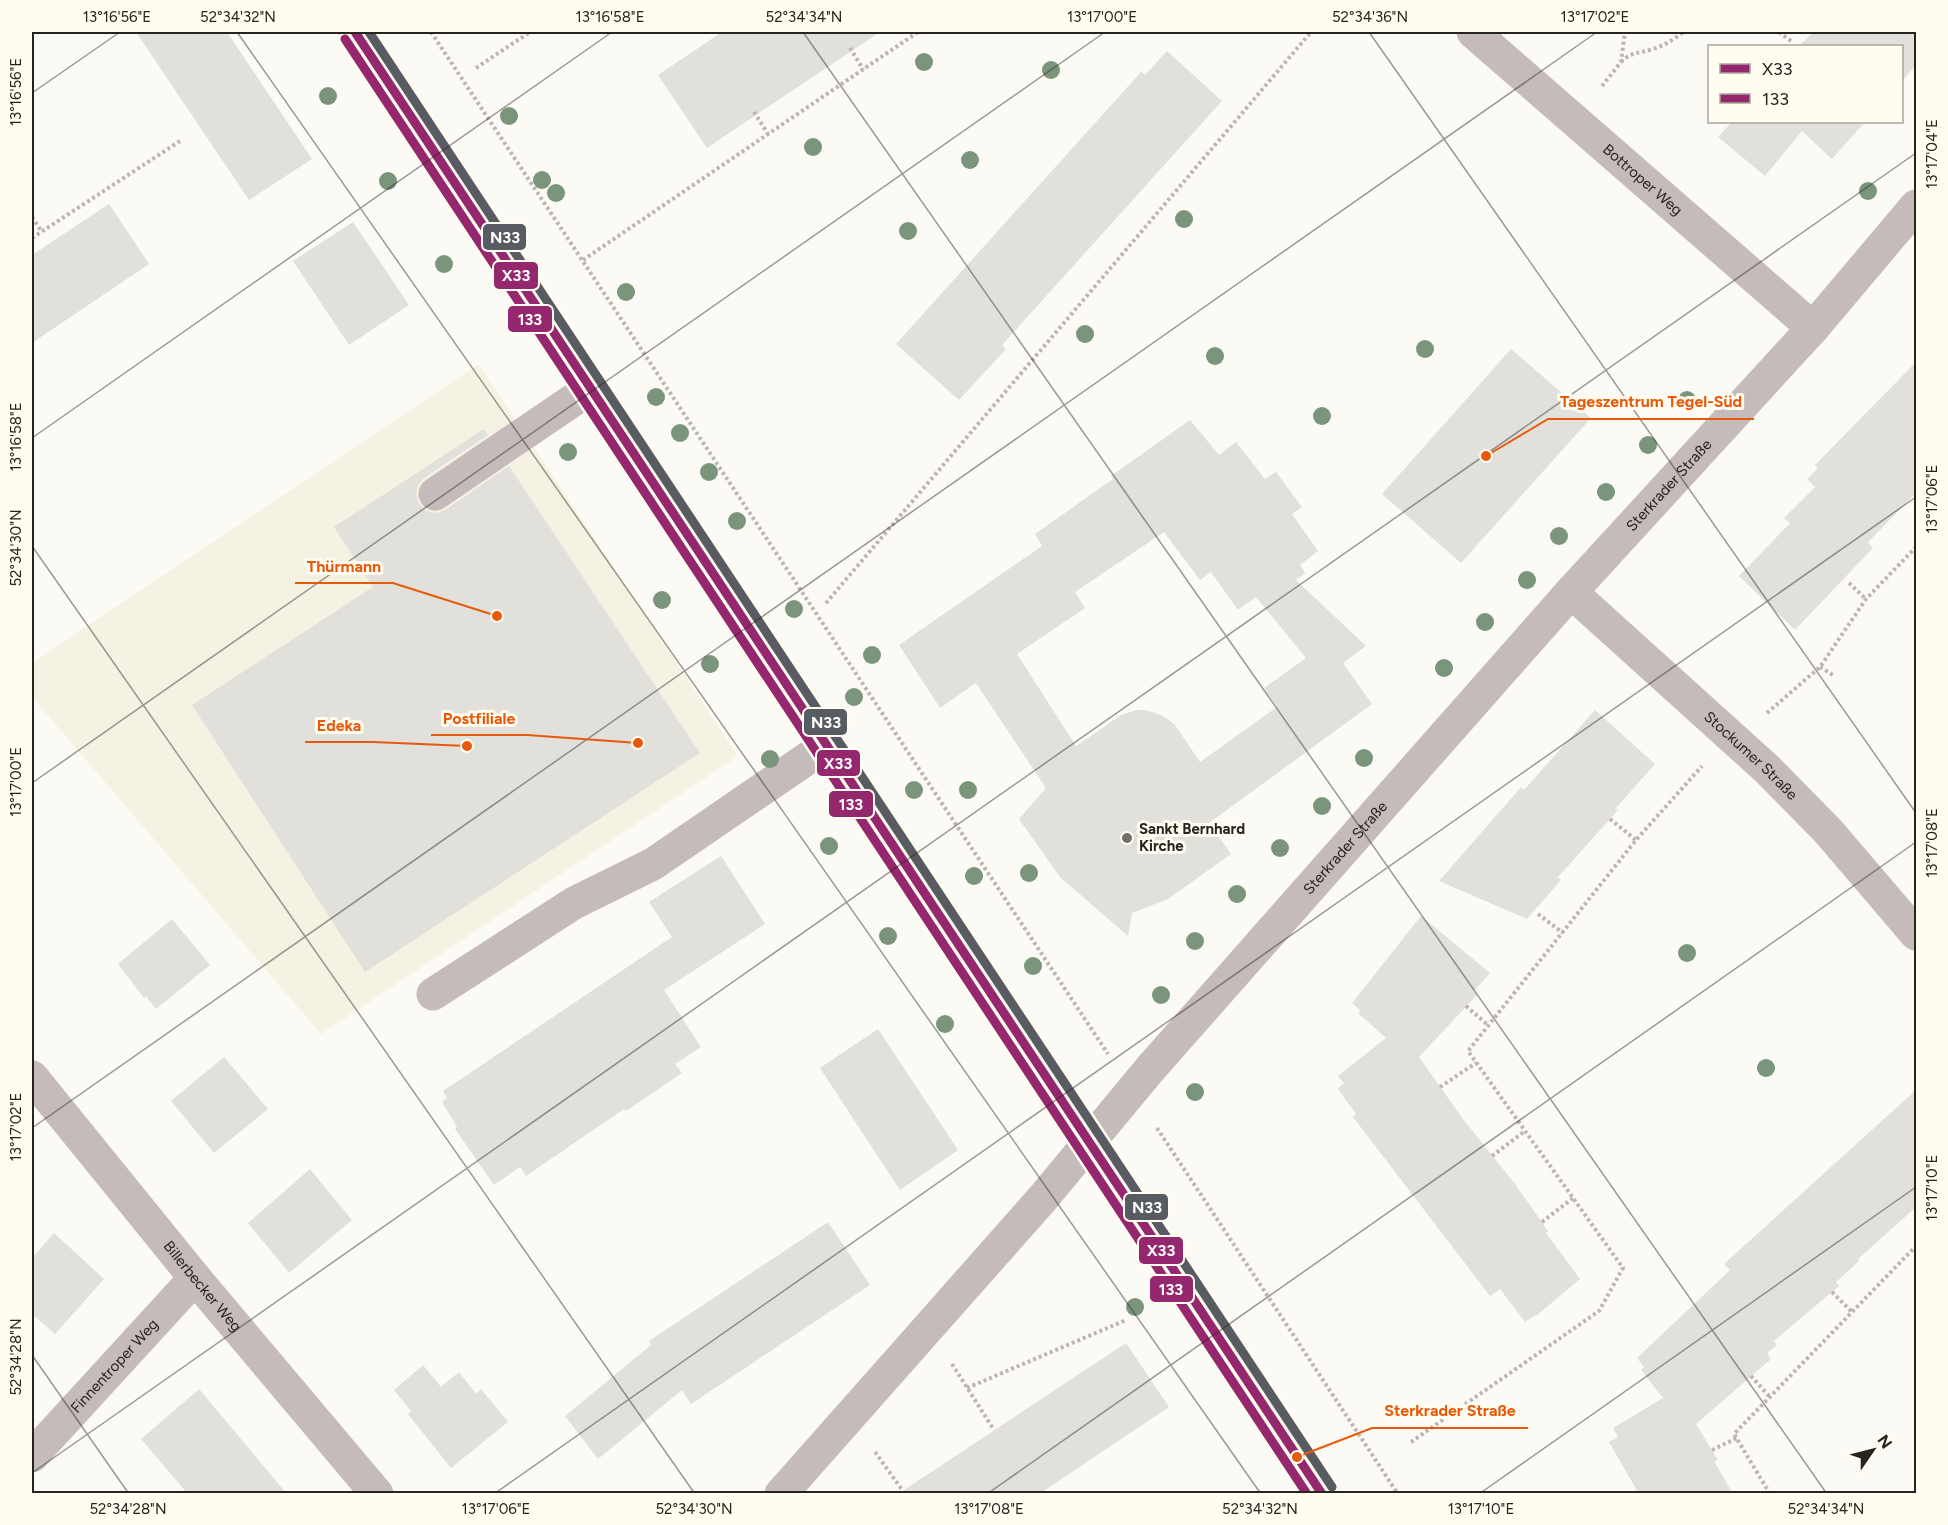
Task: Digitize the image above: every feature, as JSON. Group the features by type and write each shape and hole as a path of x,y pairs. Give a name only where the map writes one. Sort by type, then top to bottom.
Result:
{"main road":[{"path":"355,32 1322,1494"}],"street":[{"name":"Bottroper Weg","path":"1473,32 1813,328"},
{"name":"Sterkrader Straße","path":"781,1494 1014,1232 1150,1069 1571,592 1813,328 1917,206"},
{"path":"435,494 591,388"},
{"name":"Stockumer Straße","path":"1571,592 1767,769 1828,831 1917,934"},
{"path":"433,994 574,903 652,864 827,745"},
{"name":"Billerbecker Weg","path":"32,1077 195,1278 377,1494"},
{"name":"Finnentroper Weg","path":"32,1456 195,1278"}],"path":[{"path":"431,32 1067,992"},
{"path":"476,68 530,32"},
{"path":"583,260 918,32"},
{"path":"826,603 1311,32"},
{"path":"1621,62 1625,32"},
{"path":"1574,120 1628,55 1654,49 1683,32"},
{"path":"1779,32 1791,41"},
{"path":"850,48 863,69"},
{"path":"754,112 768,135"},
{"path":"32,238 180,141"},
{"path":"32,217 42,232"},
{"path":"1763,716 1820,667 1866,599 1917,547"},
{"path":"1849,584 1866,599"},
{"path":"1820,667 1833,675"},
{"path":"1411,1442 1599,1311 1623,1268 1468,1051 1636,840 1705,764"},
{"path":"1610,819 1636,840"},
{"path":"1538,914 1563,933"},
{"path":"1466,1006 1489,1026"},
{"path":"1440,1087 1476,1063"},
{"path":"1492,1156 1525,1131"},
{"path":"1193,1182 1398,1494"},
{"path":"1542,1222 1573,1198"},
{"path":"1770,1494 1734,1434 1917,1246"},
{"path":"1832,1292 1852,1312"},
{"path":"967,1388 1126,1320"},
{"path":"957,1372 994,1430"},
{"path":"1751,1376 1770,1397"},
{"path":"1712,1450 1737,1438"},
{"path":"876,1453 903,1491"}],"shaded area":[{"path":"479,364 738,756 321,1034 32,697 32,663"}],"building":[{"path":"136,32 227,32 312,159 249,200"},
{"path":"722,32 880,32 707,148 658,75"},
{"path":"1813,32 1917,32 1917,64 1903,80 1903,45 1800,45"},
{"path":"1167,51 1222,101 1002,345 1006,349 959,400 896,344 1141,72 1145,75"},
{"path":"1731,123 1864,123 1832,159 1802,131 1765,176 1718,137"},
{"path":"109,204 149,264 32,343 32,255"},
{"path":"353,222 409,305 349,345 293,261"},
{"path":"1511,349 1591,418 1461,563 1382,494"},
{"path":"1917,361 1917,492 1868,542 1873,548 1795,630 1739,576 1790,523 1784,518 1815,487 1807,479 1818,468 1815,465"},
{"path":"1190,420 1219,455 1236,442 1265,479 1276,472 1302,507 1292,514 1318,551 1300,565 1305,573 1296,580 1366,646 1343,663 1372,704 1209,823 1231,854 1168,899 1132,913 1128,936 1060,877 1019,819 1046,788 976,683 940,708 899,645 1042,546 1035,534 1113,479 1111,476","holes":["1164,532 1200,580 1211,572 1238,610 1256,597 1306,658 1264,688 1277,707 1200,762 1175,725 1161,715 1145,710 1121,715 1076,746 1017,654 1085,608 1075,592"]},
{"path":"484,429 488,435 424,478 418,485 416,495 419,504 427,511 436,513 445,510 509,466 700,753 365,972 192,705 373,587 334,527"},
{"path":"1595,710 1655,764 1615,809 1618,810 1558,877 1561,880 1527,919 1439,881 1521,787 1524,790"},
{"path":"721,856 765,924 664,990 701,1047 675,1064 682,1073 626,1111 624,1109 526,1176 520,1167 494,1185 455,1129 457,1127 442,1102 447,1098 443,1091 672,937 649,902"},
{"path":"1421,916 1490,973 1474,991 1477,995 1419,1057 1463,1119 1515,1184 1548,1231 1546,1233 1580,1279 1536,1316 1525,1322 1500,1289 1490,1296 1353,1117 1356,1114 1338,1089 1344,1083 1338,1076 1386,1038 1359,1014 1360,1010 1352,1003"},
{"path":"172,919 210,965 156,1009 146,996 144,998 118,964"},
{"path":"878,1029 958,1150 900,1190 820,1068"},
{"path":"224,1057 268,1109 214,1153 171,1101"},
{"path":"1917,1089 1917,1206 1858,1259 1859,1261 1836,1282 1839,1286 1774,1341 1777,1345 1767,1353 1771,1359 1696,1424 1718,1460 1714,1461 1733,1494 1639,1494 1609,1442 1618,1437 1613,1428 1663,1398 1641,1370 1644,1367 1637,1358 1730,1270 1724,1264"},
{"path":"310,1169 352,1220 289,1273 248,1223"},
{"path":"828,1222 870,1285 691,1404 682,1390 598,1459 565,1416 651,1345 649,1341"},
{"path":"54,1233 104,1279 55,1334 32,1314 32,1258"},
{"path":"1126,1343 1169,1407 1039,1494 898,1494"},
{"path":"423,1365 441,1387 459,1372 476,1394 481,1389 508,1422 451,1468 408,1414 411,1411 394,1390"},
{"path":"199,1389 287,1494 188,1494 141,1439"}],"transit line":[{"name":"X33","path":"355,32 1322,1494"},
{"name":"N33","path":"369,32 1332,1487"},
{"name":"133","path":"345,39 1307,1494"}],"place":[{"name":"Tageszentrum Tegel-Süd","path":"1486,456"},
{"name":"Thürmann","path":"497,616"},
{"name":"Postfiliale","path":"638,743"},
{"name":"Edeka","path":"467,746"},
{"name":"Sankt Bernhard Kirche","path":"1127,838"},
{"name":"Sterkrader Straße","path":"1297,1457"}]}
